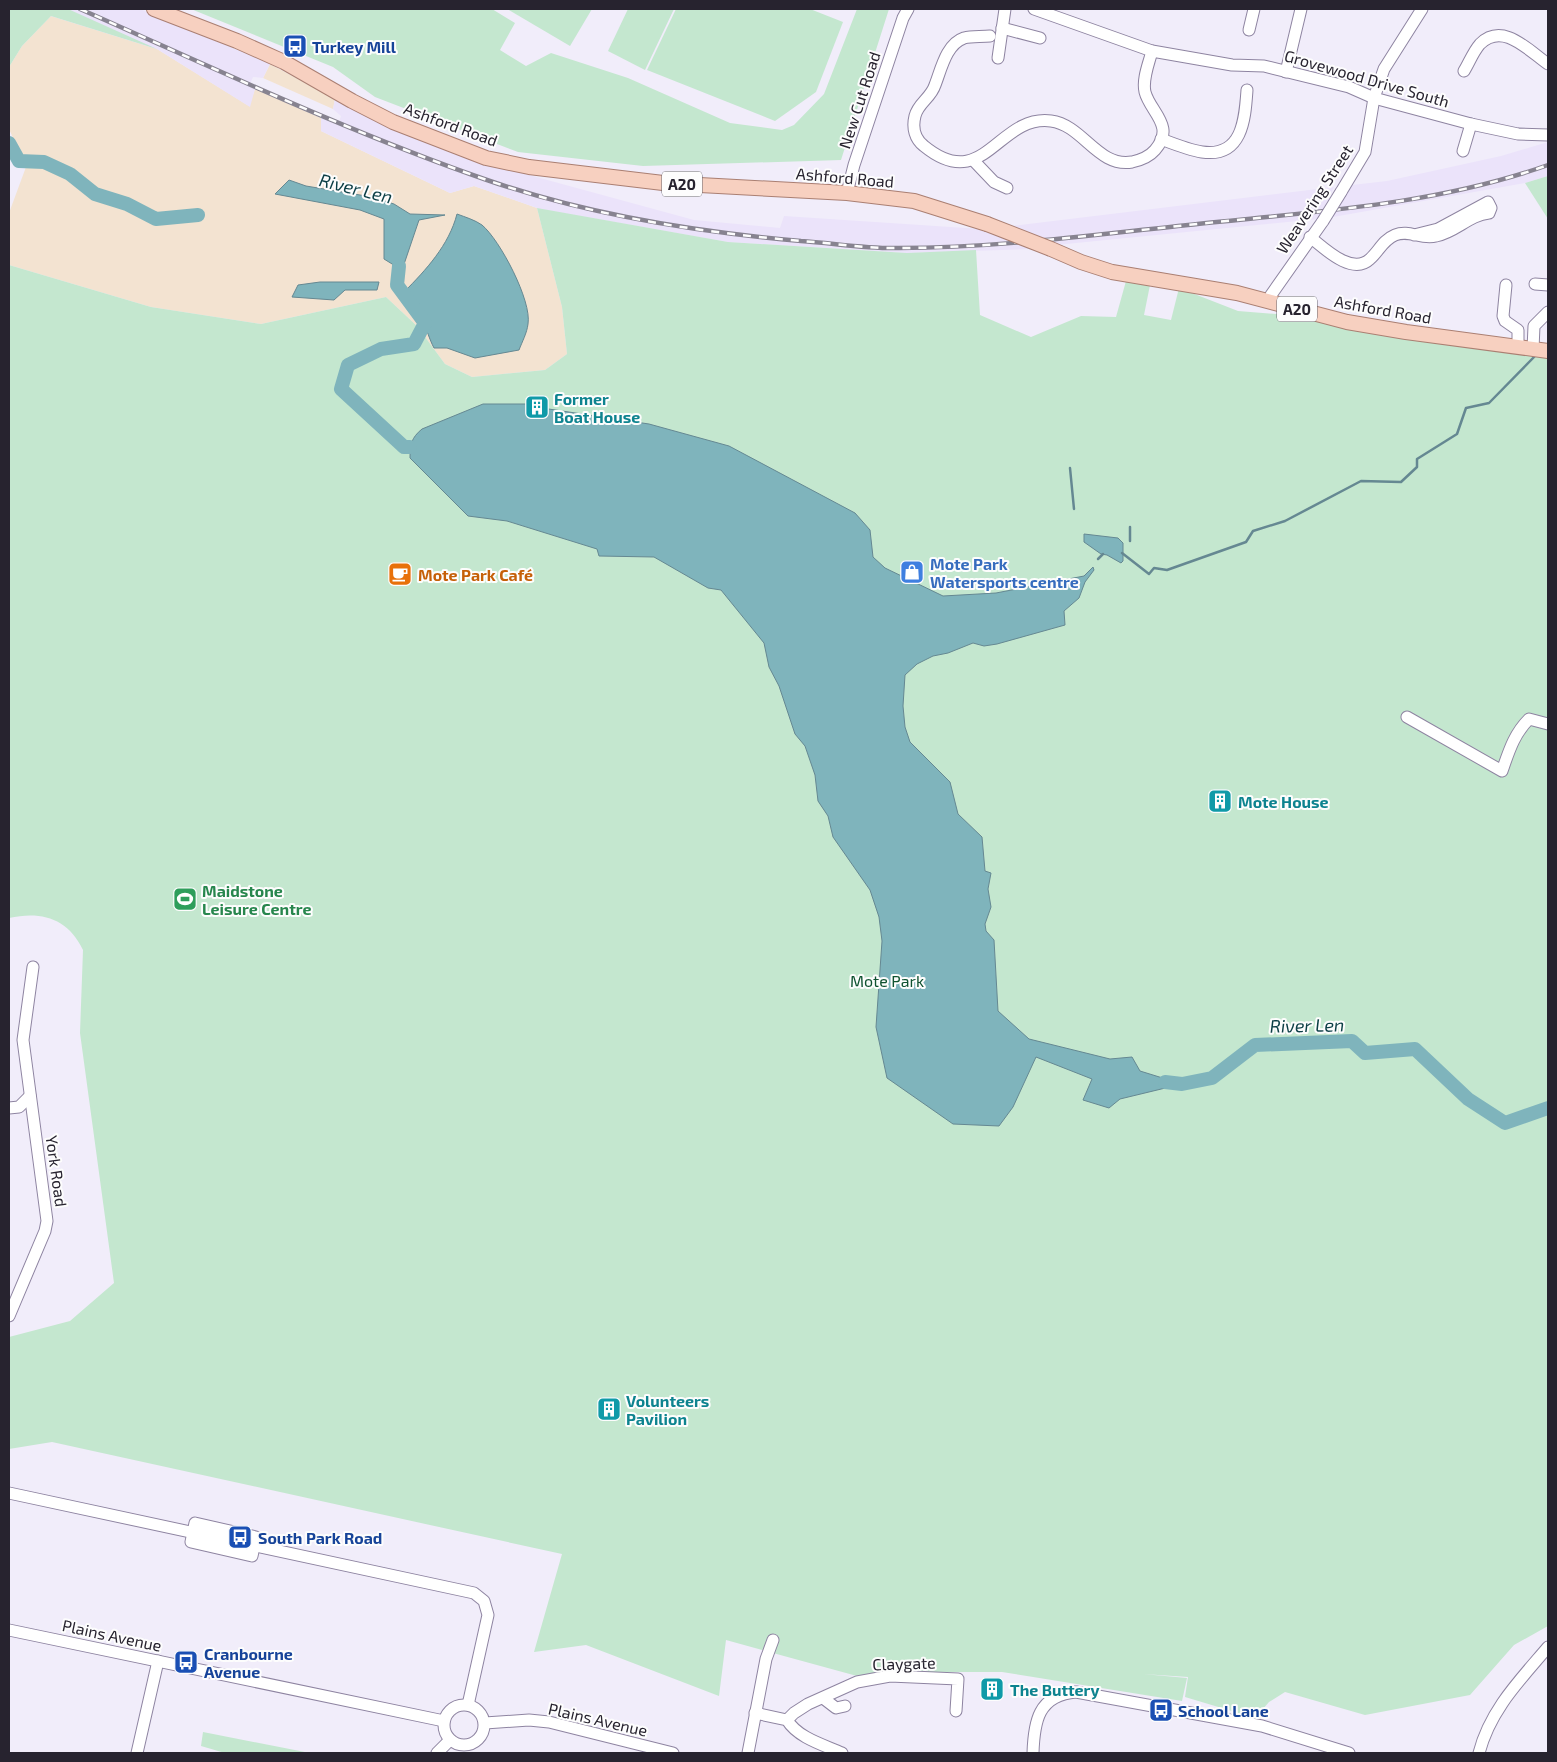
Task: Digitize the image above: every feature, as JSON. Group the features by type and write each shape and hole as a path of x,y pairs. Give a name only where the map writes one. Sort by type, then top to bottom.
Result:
{"main road":[{"name":"Ashford Road","path":"154,9 237,41 284,62 393,122 486,158 529,168 663,183 847,193 914,201 987,224 1081,262 1112,272 1237,293 1348,322 1406,332 1548,351"}],"street":[{"path":"998,58 1005,9"},
{"name":"Grovewood Drive South","path":"1034,9 1152,51 1232,65 1264,66 1349,87 1374,98 1471,124 1518,134 1548,135"},
{"path":"1286,72 1301,9"},
{"name":"Weavering Street","path":"1271,294 1323,221 1366,152 1374,98 1384,69 1422,9"},
{"name":"New Cut Road","path":"847,193 854,165 904,12"},
{"path":"1002,28 1040,38"},
{"path":"1469,69 1479,45 1487,39 1501,35 1512,38 1548,64"},
{"path":"990,36 963,38 954,43 947,54 934,89 918,106 914,130 918,141 931,147 949,160 974,161 1029,117 1056,121 1067,125 1078,132 1102,156 1117,162 1127,163 1147,157 1156,149 1161,140 1162,121 1145,93 1152,51"},
{"path":"1161,140 1202,152 1215,152 1226,147 1244,127 1248,88"},
{"path":"1463,150 1471,124"},
{"path":"974,161 994,182 1007,188"},
{"path":"1310,237 1337,257 1356,265 1369,260 1385,241 1392,236 1407,232 1414,235 1422,238 1436,237 1450,232 1479,214 1489,213 1491,208 1488,202 1438,229 1414,235"},
{"path":"1535,284 1548,286"},
{"path":"1506,285 1503,316 1505,321 1518,330 1518,346"},
{"path":"1533,349 1534,326 1546,317"},
{"path":"1407,716 1502,771 1512,741 1519,728 1529,719 1548,724"},
{"name":"York Road","path":"9,1316 45,1232 47,1221 32,1113 24,1034 33,967"},
{"path":"14,1108 30,1096"},
{"path":"14,1108 32,1113"},
{"path":"9,1494 453,1587 478,1595 484,1601 488,1615 468,1705"},
{"name":"Plains Avenue","path":"9,1630 444,1722"},
{"path":"748,1753 766,1659 773,1640"},
{"path":"1479,1753 1494,1715 1516,1684 1548,1647"},
{"path":"137,1753 158,1661"},
{"name":"Claygate","path":"787,1720 794,1713 858,1682 890,1676 958,1679 956,1711"},
{"path":"1033,1753 1036,1723 1040,1713 1056,1697 1066,1693 1085,1693 1258,1725 1349,1753"},
{"path":"823,1698 836,1708 845,1706"},
{"path":"460,1705 468,1705 480,1712 485,1723 482,1736 474,1749 450,1740 445,1731 444,1722 452,1709 460,1705"},
{"path":"755,1712 787,1720 792,1728 842,1753"},
{"name":"Plains Avenue","path":"485,1723 529,1720 555,1723 673,1753"},
{"path":"436,1753 450,1740"}],"shaded area":[{"path":"37,9 140,9 270,64 263,78 253,77 249,86 255,89 250,107 157,49 51,16"},
{"path":"51,16 157,49 249,106 255,89 321,118 321,131 450,193 474,186 537,208 562,307 567,354 545,370 472,377 445,364 417,326 386,297 261,324 151,307 9,265 9,213 26,167 9,129 9,67 22,46"},
{"path":"270,64 335,99 333,109 263,78"},
{"path":"335,99 470,159 694,220 780,228 784,216 981,229 1030,249 907,253 728,242 540,209 474,186 450,193 321,131 321,118 338,125 341,116 333,109"},
{"path":"1548,142 1548,176 1525,183 1333,217 1352,185 1387,181 1501,156"},
{"path":"1334,187 1318,219 1056,245 1011,226"}],"green space":[{"path":"9,9 68,9 157,49 51,16 22,46 9,67"},
{"path":"191,9 492,9 515,23 500,50 526,66 551,53 628,78 730,123 782,130 794,125 824,94 857,9 889,9 841,160 643,166 518,152 375,97 333,67"},
{"path":"507,9 592,9 570,46"},
{"path":"628,9 674,9 645,70 608,51"},
{"path":"676,9 810,9 843,22 816,92 775,121 647,70"},
{"path":"1548,176 1548,219 1525,183"},
{"name":"Mote Park","path":"537,208 728,242 907,253 976,250 980,315 1031,337 1081,316 1116,317 1126,281 1150,285 1144,315 1171,320 1179,288 1238,311 1313,317 1501,352 1548,357 1548,1626 1514,1645 1470,1695 1365,1715 1285,1692 1269,1702 1255,1718 1185,1697 1188,1677 1143,1674 1187,1678 1182,1701 1002,1672 893,1672 857,1676 726,1640 719,1696 586,1645 534,1652 562,1554 52,1442 9,1449 9,1337 70,1321 114,1283 80,1033 83,950 70,931 52,919 32,916 9,918 9,265 151,307 261,324 386,297 417,326 445,364 472,377 545,370 567,354 562,307"},
{"path":"203,1732 310,1753 225,1753 201,1746"}],"water":[{"path":"289,180 306,186 372,197 394,204 410,214 445,215 419,220 397,285 392,285 397,267 384,259 384,219 360,210 275,194"},
{"path":"457,214 482,225 489,233 506,257 520,287 528,314 528,324 519,350 475,358 447,348 434,348 423,320 410,302 404,298 404,292 443,247"},
{"path":"320,282 379,282 377,290 345,290 334,300 292,297 298,285"},
{"path":"483,404 533,404 533,410 541,410 542,408 649,424 729,446 855,513 870,530 873,557 885,568 943,596 996,593 1084,576 1093,567 1094,570 1085,582 1079,598 1064,611 1065,625 997,644 984,646 973,643 948,653 933,656 917,664 905,675 903,706 905,727 910,742 950,782 958,814 982,837 985,871 991,873 988,889 991,907 985,924 986,931 994,940 998,1011 1029,1039 1110,1059 1132,1057 1140,1071 1182,1084 1120,1099 1109,1108 1083,1100 1092,1079 1036,1057 1013,1107 999,1126 953,1124 887,1078 876,1027 882,941 879,917 870,890 833,837 828,816 818,801 815,775 805,746 795,734 779,686 769,667 764,643 721,590 708,588 654,557 599,556 597,549 507,521 468,516 410,458 410,449 413,439 422,429"},
{"path":"1084,534 1118,538 1123,543 1123,561 1121,563 1107,555 1101,554 1084,542"}],"waterway":[{"name":"River Len","path":"9,143 19,161 44,162 70,174 95,194 127,204 156,219 198,215"},
{"name":"River Len","path":"399,266 397,285 425,323 414,344 381,349 348,365 341,389 404,447 410,447"},
{"path":"1122,553 1149,574 1154,568 1167,570 1246,542 1253,531 1285,521 1361,481 1401,482 1417,467 1417,459 1457,434 1466,408 1489,403 1536,355"},
{"path":"1070,468 1074,509"},
{"path":"1130,527 1130,541"},
{"path":"1098,559 1103,554"},
{"name":"River Len","path":"1165,1082 1182,1084 1212,1078 1255,1045 1352,1041 1365,1053 1415,1049 1468,1099 1505,1123 1548,1108"}],"railway":[{"path":"80,9 332,120 487,180 564,203 603,212 721,233 862,247 972,246 1370,206 1460,190 1548,165"}],"place":[{"name":"Turkey Mill","path":"295,46"},
{"name":"Former Boat House","path":"537,407"},
{"name":"Mote Park Watersports centre","path":"912,572"},
{"name":"Mote Park Café","path":"400,574"},
{"name":"Mote House","path":"1220,801"},
{"name":"Maidstone Leisure Centre","path":"185,899"},
{"name":"Volunteers Pavilion","path":"609,1409"},
{"name":"South Park Road","path":"240,1537"},
{"name":"Cranbourne Avenue","path":"186,1662"},
{"name":"The Buttery","path":"992,1689"},
{"name":"School Lane","path":"1161,1710"}]}
